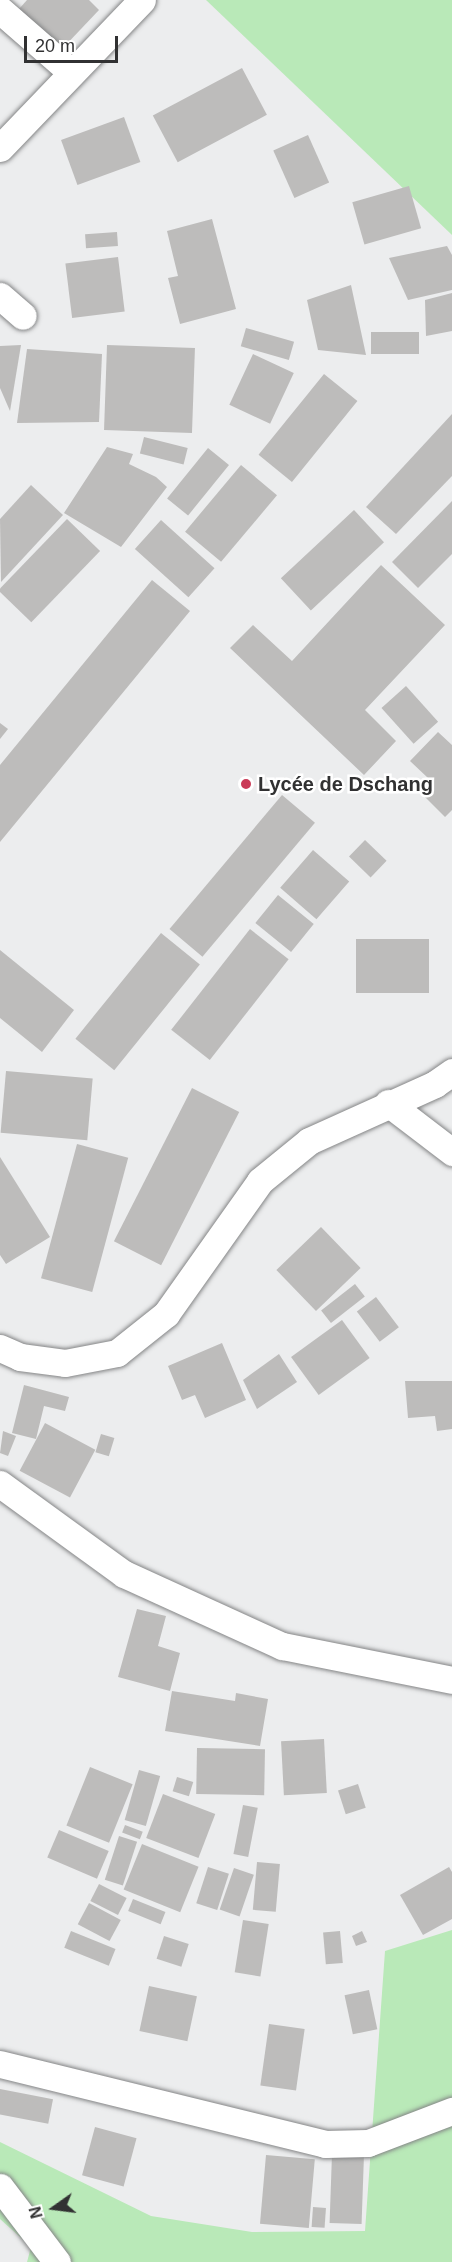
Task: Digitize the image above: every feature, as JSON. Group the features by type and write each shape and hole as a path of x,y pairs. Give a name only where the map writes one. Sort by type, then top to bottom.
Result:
{"street":[{"path":"0,147 142,0"},
{"path":"0,10 71,72"},
{"path":"0,297 23,316"},
{"path":"0,1348 20,1357 65,1363 117,1353 166,1314 260,1181 309,1140 388,1103 446,1083"},
{"path":"388,1103 452,1152"},
{"path":"0,1484 124,1574 282,1646 452,1680"},
{"path":"0,2064 325,2144 368,2143 452,2111"},
{"path":"0,2187 57,2262"}],"green space":[{"path":"206,0 452,0 452,235"},
{"path":"452,1930 452,2262 27,2262 31,2247 0,2219 0,2142 151,2216 252,2232 365,2231 385,1951"}],"building":[{"path":"27,0 89,0 99,10 62,49 19,9"},
{"path":"242,68 267,115 178,162 153,115"},
{"path":"124,117 140,162 77,185 61,140"},
{"path":"308,135 329,183 294,198 273,150"},
{"path":"409,186 421,228 364,245 352,202"},
{"path":"212,219 236,309 180,324 168,278 178,276 167,231"},
{"path":"117,232 118,246 86,248 85,234"},
{"path":"447,246 452,255 452,290 408,300 389,258"},
{"path":"118,257 125,312 72,318 65,263"},
{"path":"351,285 366,355 318,350 307,300"},
{"path":"452,293 452,331 426,336 425,300"},
{"path":"246,328 294,342 289,360 241,346"},
{"path":"371,332 419,332 419,354 371,354"},
{"path":"21,345 10,411 0,388 0,346"},
{"path":"107,345 195,348 192,433 104,430"},
{"path":"27,349 102,354 99,422 17,423"},
{"path":"253,354 294,373 270,424 229,405"},
{"path":"324,374 357,401 292,482 259,455"},
{"path":"452,414 452,476 396,534 366,507"},
{"path":"144,437 188,448 184,464 140,453"},
{"path":"107,447 133,454 129,464 156,477 167,487 121,547 64,513"},
{"path":"208,448 229,465 188,516 167,499"},
{"path":"241,465 277,495 221,562 185,532"},
{"path":"31,485 63,515 1,582 0,519"},
{"path":"452,501 452,554 418,588 392,562"},
{"path":"354,510 384,542 311,610 281,578"},
{"path":"67,519 100,551 31,622 0,592 0,588"},
{"path":"161,520 215,568 188,597 135,549"},
{"path":"381,565 445,625 365,710 396,741 364,775 230,648 253,625 292,661"},
{"path":"152,580 190,611 0,842 0,765"},
{"path":"406,686 438,722 414,744 381,708"},
{"path":"0,723 8,729 0,739"},
{"path":"438,732 452,745 452,810 445,817 417,789 428,778 410,761"},
{"path":"282,795 315,823 202,957 170,929"},
{"path":"365,840 387,861 371,877 349,857"},
{"path":"313,850 349,881 316,919 280,888"},
{"path":"278,895 314,924 291,952 255,923"},
{"path":"250,929 289,959 210,1060 171,1030"},
{"path":"161,933 200,964 114,1070 75,1039"},
{"path":"356,939 429,939 429,993 356,993"},
{"path":"0,950 74,1010 42,1052 0,1018"},
{"path":"6,1071 93,1079 87,1140 1,1133"},
{"path":"192,1088 239,1112 161,1265 114,1241"},
{"path":"77,1144 128,1158 92,1292 41,1278"},
{"path":"0,1157 50,1237 6,1264 0,1255"},
{"path":"321,1227 361,1268 316,1311 276,1270"},
{"path":"355,1284 365,1297 331,1323 321,1310"},
{"path":"376,1297 399,1327 380,1342 357,1311"},
{"path":"342,1320 370,1358 319,1395 291,1357"},
{"path":"222,1343 246,1400 205,1418 195,1395 182,1400 168,1366"},
{"path":"279,1354 297,1382 257,1409 243,1380"},
{"path":"405,1381 452,1381 452,1429 437,1431 435,1416 408,1418"},
{"path":"24,1385 69,1397 65,1411 44,1406 36,1439 12,1433"},
{"path":"45,1423 95,1450 70,1497 20,1471"},
{"path":"3,1431 16,1436 8,1456 0,1453"},
{"path":"101,1434 114,1438 109,1456 95,1452"},
{"path":"137,1609 166,1616 158,1646 180,1653 170,1691 118,1677"},
{"path":"172,1691 235,1701 236,1693 268,1699 260,1746 165,1731"},
{"path":"324,1739 327,1793 284,1795 281,1741"},
{"path":"197,1748 265,1749 264,1795 196,1794"},
{"path":"90,1767 133,1784 109,1843 66,1825"},
{"path":"139,1770 160,1776 146,1826 125,1820"},
{"path":"177,1777 193,1782 189,1796 173,1791"},
{"path":"358,1784 366,1808 346,1814 338,1790"},
{"path":"163,1794 215,1814 198,1858 146,1838"},
{"path":"243,1805 258,1808 248,1857 233,1854"},
{"path":"125,1825 143,1832 140,1839 122,1832"},
{"path":"59,1830 109,1851 97,1879 47,1858"},
{"path":"119,1836 137,1842 123,1886 105,1880"},
{"path":"142,1844 199,1867 180,1912 124,1889"},
{"path":"257,1862 280,1864 276,1912 253,1910"},
{"path":"208,1867 229,1874 217,1910 196,1903"},
{"path":"449,1867 452,1872 452,1919 423,1935 400,1895"},
{"path":"234,1868 254,1875 240,1916 220,1910"},
{"path":"99,1884 127,1898 118,1915 90,1901"},
{"path":"133,1899 165,1912 161,1924 128,1911"},
{"path":"89,1903 121,1920 110,1941 78,1924"},
{"path":"243,1920 269,1924 260,1976 235,1972"},
{"path":"71,1931 116,1949 109,1966 64,1948"},
{"path":"340,1931 343,1963 326,1964 323,1932"},
{"path":"362,1931 367,1942 356,1946 352,1936"},
{"path":"164,1936 189,1944 181,1967 157,1959"},
{"path":"149,1986 197,1996 187,2041 139,2031"},
{"path":"369,1990 377,2029 353,2034 345,1995"},
{"path":"269,2024 305,2029 296,2090 260,2085"},
{"path":"0,2089 53,2099 48,2124 0,2114"},
{"path":"95,2127 137,2138 124,2186 82,2175"},
{"path":"332,2154 364,2155 362,2224 330,2223"},
{"path":"266,2155 315,2159 309,2228 260,2224"},
{"path":"313,2207 326,2208 325,2228 312,2227"}],"place":[{"name":"Lycée de Dschang","path":"246,784"}]}
